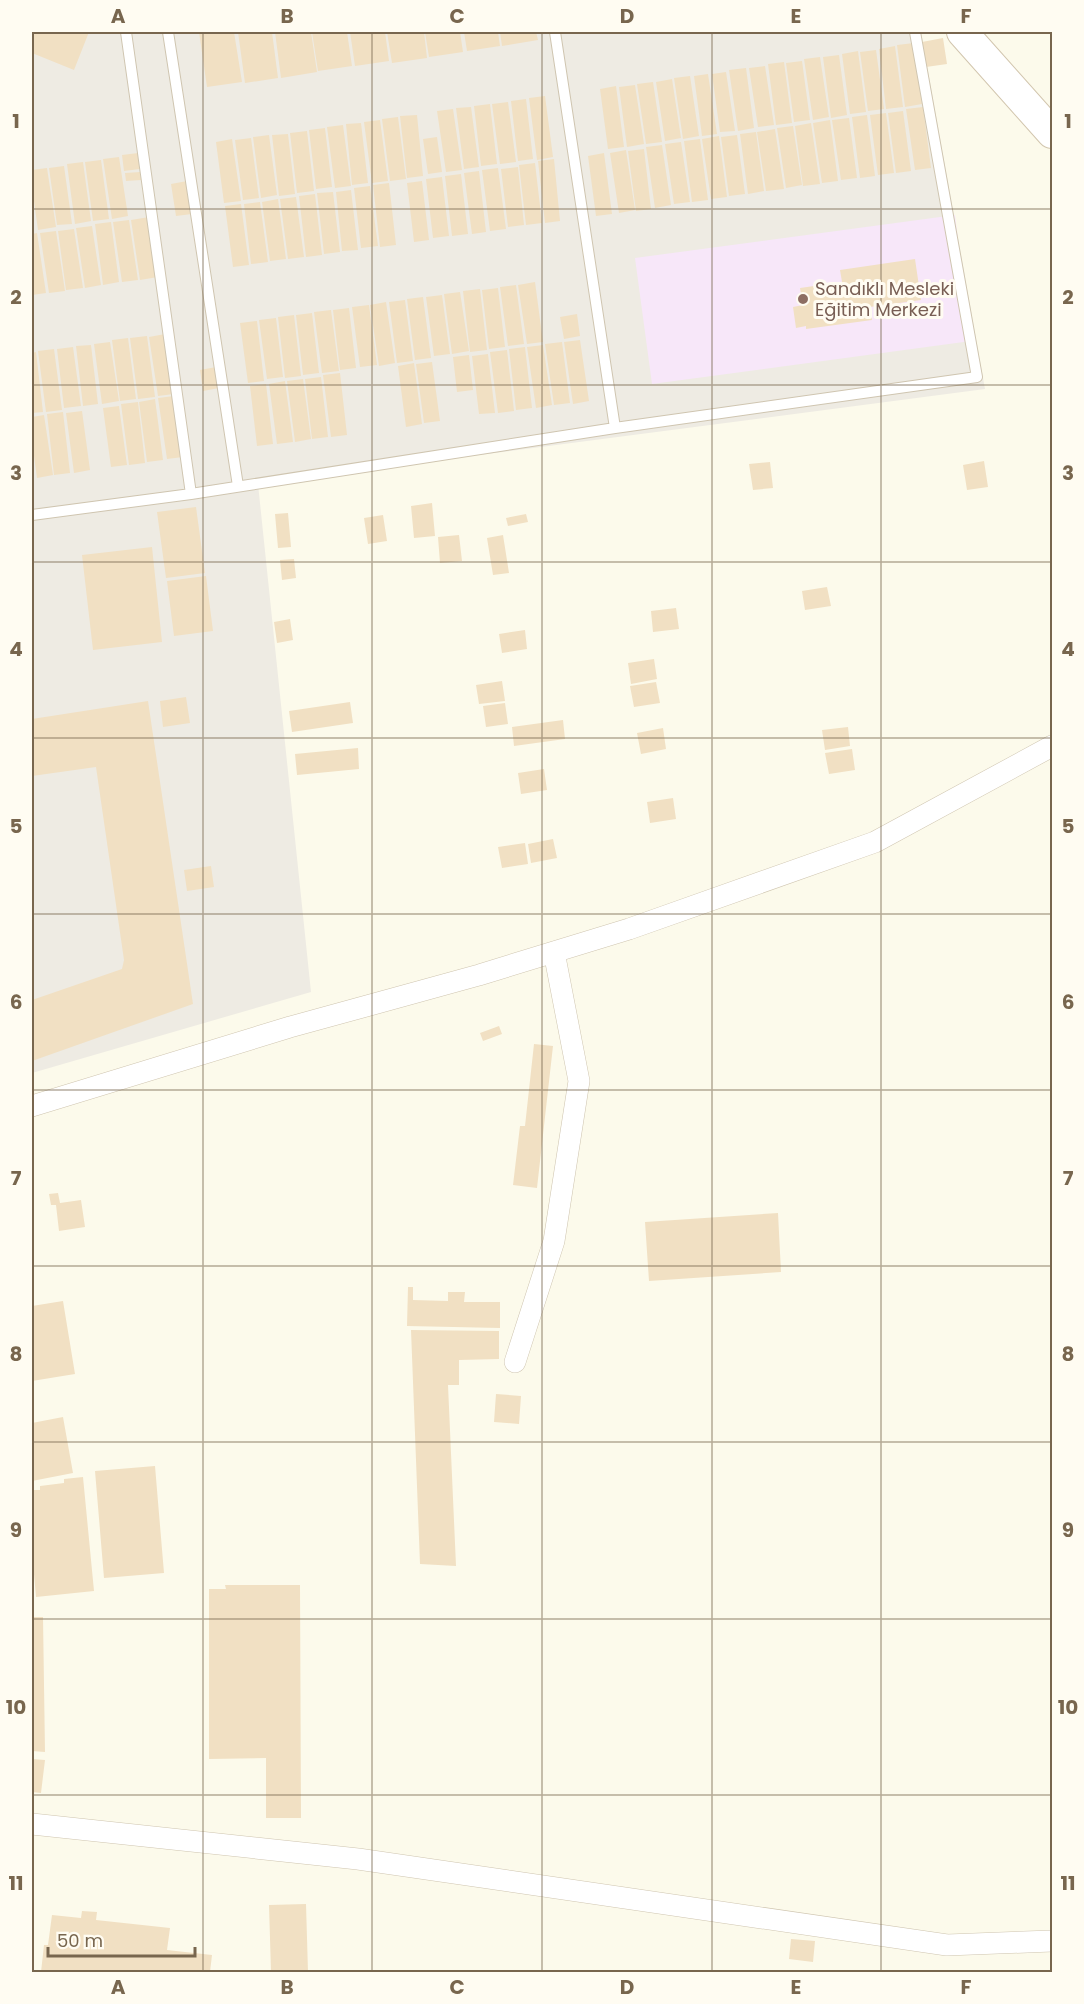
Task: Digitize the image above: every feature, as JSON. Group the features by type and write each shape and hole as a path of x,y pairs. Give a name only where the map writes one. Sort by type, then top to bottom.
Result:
{"street":[{"path":"962,32 1053,134"},
{"path":"32,1106 290,1027 479,975 629,929 874,842 1053,746"},
{"path":"515,1362 554,1241 579,1081 554,952"},
{"path":"32,1824 358,1859 947,1945 1053,1941"}],"lane":[{"path":"126,32 191,494"},
{"path":"168,32 238,486"},
{"path":"555,32 615,428"},
{"path":"32,515 191,494 615,428 977,377 915,32"}],"shaded area":[{"path":"32,32 921,32 985,389 258,484 311,992 32,1073"},
{"name":"Sandıklı Mesleki Eğitim Merkezi","path":"955,215 971,341 652,384 635,258"}],"building":[{"path":"32,32 89,32 74,70 32,53"},
{"path":"199,32 234,32 242,82 207,87"},
{"path":"238,32 272,32 278,78 245,83"},
{"path":"275,32 311,32 317,72 281,78"},
{"path":"312,32 347,32 352,66 318,71"},
{"path":"350,32 385,32 389,61 355,66"},
{"path":"387,32 424,32 427,58 392,63"},
{"path":"425,32 460,32 463,52 429,57"},
{"path":"464,32 498,32 500,46 467,51"},
{"path":"500,32 536,32 538,40 502,46"},
{"path":"943,38 947,64 926,67 922,42"},
{"path":"914,43 922,104 905,107 897,45"},
{"path":"895,46 903,107 886,109 879,49"},
{"path":"876,50 884,109 868,111 860,52"},
{"path":"858,51 866,112 850,114 842,54"},
{"path":"839,55 847,115 831,118 823,57"},
{"path":"820,57 829,117 813,120 804,59"},
{"path":"802,61 810,120 794,122 786,63"},
{"path":"784,62 792,123 776,125 768,64"},
{"path":"765,66 774,125 758,127 749,68"},
{"path":"746,68 754,128 738,131 729,70"},
{"path":"726,72 735,131 720,132 712,74"},
{"path":"708,74 717,134 702,136 694,76"},
{"path":"690,76 699,136 683,139 674,78"},
{"path":"672,79 681,138 665,141 656,82"},
{"path":"653,82 662,142 646,144 637,84"},
{"path":"635,85 644,144 627,147 619,87"},
{"path":"616,86 624,147 608,149 600,89"},
{"path":"545,96 553,157 537,160 529,98"},
{"path":"526,99 533,159 518,161 511,101"},
{"path":"508,102 516,162 500,164 492,104"},
{"path":"490,104 497,164 481,166 474,106"},
{"path":"471,107 479,167 464,169 456,108"},
{"path":"923,107 931,168 915,170 906,109"},
{"path":"453,109 462,170 446,172 437,111"},
{"path":"903,111 911,171 896,173 888,113"},
{"path":"886,113 894,173 878,175 870,115"},
{"path":"417,115 423,176 407,178 400,116"},
{"path":"867,115 875,176 860,178 852,117"},
{"path":"398,117 406,179 390,181 382,119"},
{"path":"849,118 857,178 841,180 832,120"},
{"path":"380,120 388,181 372,183 364,122"},
{"path":"830,120 838,181 822,183 813,123"},
{"path":"361,123 368,183 352,185 346,124"},
{"path":"811,123 820,184 803,186 795,126"},
{"path":"343,125 351,186 335,188 327,127"},
{"path":"793,126 802,185 786,188 777,128"},
{"path":"325,128 332,187 316,189 309,130"},
{"path":"775,129 784,189 766,191 757,132"},
{"path":"307,131 314,191 297,193 290,133"},
{"path":"756,132 764,191 748,194 740,134"},
{"path":"288,134 295,194 279,196 272,135"},
{"path":"269,135 277,195 261,198 253,137"},
{"path":"737,135 745,194 729,196 721,137"},
{"path":"719,136 727,197 711,199 702,139"},
{"path":"437,137 442,172 428,174 423,139"},
{"path":"251,138 259,198 243,200 235,140"},
{"path":"232,139 241,201 224,203 216,142"},
{"path":"700,139 708,200 692,202 684,141"},
{"path":"681,142 690,202 674,204 665,144"},
{"path":"662,145 671,205 655,208 646,147"},
{"path":"644,149 651,209 636,211 628,151"},
{"path":"626,150 635,210 619,213 610,153"},
{"path":"138,153 140,169 124,171 122,155"},
{"path":"604,153 612,214 596,216 588,156"},
{"path":"119,157 128,216 112,219 103,159"},
{"path":"554,159 560,221 545,223 538,161"},
{"path":"101,160 109,219 93,221 85,162"},
{"path":"83,162 91,221 75,224 67,164"},
{"path":"535,163 542,223 526,225 519,165"},
{"path":"64,166 72,224 57,225 49,168"},
{"path":"518,167 524,225 508,227 501,169"},
{"path":"47,168 56,227 38,230 32,170"},
{"path":"498,168 506,229 490,231 482,170"},
{"path":"479,171 486,232 472,234 464,173"},
{"path":"140,172 141,180 126,181 125,173"},
{"path":"461,174 468,234 452,236 445,176"},
{"path":"442,177 449,236 433,238 426,179"},
{"path":"187,181 192,214 176,216 171,184"},
{"path":"422,181 429,240 414,242 407,183"},
{"path":"389,183 396,245 380,247 373,185"},
{"path":"370,186 378,246 361,248 354,188"},
{"path":"351,190 358,250 342,251 336,192"},
{"path":"333,192 340,252 324,254 317,193"},
{"path":"315,194 322,255 306,257 299,196"},
{"path":"296,197 304,257 288,259 280,199"},
{"path":"278,199 286,259 270,261 262,202"},
{"path":"260,202 268,262 251,264 244,204"},
{"path":"241,204 249,265 233,267 225,206"},
{"path":"149,217 158,277 140,280 131,220"},
{"path":"129,220 138,280 122,282 113,222"},
{"path":"111,222 119,282 103,285 95,224"},
{"path":"92,226 101,285 85,288 76,228"},
{"path":"74,229 83,288 66,290 58,231"},
{"path":"56,231 65,291 49,293 40,233"},
{"path":"37,233 46,293 32,295 32,234"},
{"path":"915,259 921,300 870,307 872,320 806,329 806,326 796,328 793,307 803,305 800,288 842,282 840,270"},
{"path":"535,282 543,342 527,344 518,285"},
{"path":"516,285 524,344 508,346 500,287"},
{"path":"498,288 505,347 489,349 482,290"},
{"path":"480,289 487,350 470,352 463,291"},
{"path":"460,292 469,351 452,354 444,294"},
{"path":"442,295 450,354 434,356 426,297"},
{"path":"423,297 431,358 415,360 407,299"},
{"path":"405,300 413,361 397,363 389,302"},
{"path":"386,302 395,363 379,366 370,305"},
{"path":"369,305 377,365 360,367 352,307"},
{"path":"349,308 356,368 340,370 333,310"},
{"path":"331,310 339,371 322,373 314,312"},
{"path":"312,313 319,373 303,375 296,315"},
{"path":"577,314 580,336 564,339 560,317"},
{"path":"294,315 301,376 285,378 278,317"},
{"path":"276,318 283,377 267,379 259,320"},
{"path":"257,321 264,381 248,383 240,323"},
{"path":"165,334 174,394 158,396 149,337"},
{"path":"147,336 155,397 138,399 130,338"},
{"path":"128,338 136,399 120,401 112,340"},
{"path":"580,340 589,401 573,404 564,342"},
{"path":"110,342 119,401 102,404 94,344"},
{"path":"562,342 570,403 554,405 545,344"},
{"path":"91,345 98,404 83,406 76,346"},
{"path":"543,345 552,405 536,408 527,347"},
{"path":"73,347 81,406 64,408 57,349"},
{"path":"525,347 532,408 516,410 509,349"},
{"path":"54,349 62,410 46,412 38,351"},
{"path":"507,350 514,411 498,413 490,352"},
{"path":"36,352 43,412 32,413 32,353"},
{"path":"488,354 495,413 479,414 472,356"},
{"path":"469,355 473,390 457,392 453,357"},
{"path":"432,362 440,421 424,423 416,364"},
{"path":"414,363 422,424 406,427 398,366"},
{"path":"216,367 219,388 203,391 200,370"},
{"path":"340,373 347,435 331,437 323,375"},
{"path":"321,377 328,437 312,439 305,379"},
{"path":"303,379 311,439 295,442 287,381"},
{"path":"285,381 293,442 277,444 269,384"},
{"path":"266,384 273,444 257,446 250,386"},
{"path":"174,396 183,457 167,459 158,398"},
{"path":"155,399 163,460 147,462 139,402"},
{"path":"138,402 145,463 129,465 121,404"},
{"path":"119,406 127,465 111,467 103,408"},
{"path":"82,411 90,470 74,473 66,413"},
{"path":"63,412 70,473 54,475 47,414"},
{"path":"44,415 53,475 37,478 32,441 32,417"},
{"path":"984,461 988,487 967,490 963,465"},
{"path":"770,462 773,488 753,490 749,464"},
{"path":"432,503 435,536 414,538 411,506"},
{"path":"196,507 205,573 166,578 157,512"},
{"path":"288,513 291,547 278,548 275,514"},
{"path":"526,514 528,522 508,526 506,518"},
{"path":"383,515 387,541 368,544 364,518"},
{"path":"459,535 462,561 440,563 438,537"},
{"path":"503,535 509,573 493,575 487,538"},
{"path":"152,547 162,642 93,650 82,555"},
{"path":"294,559 296,578 282,580 280,560"},
{"path":"206,576 213,631 174,636 167,581"},
{"path":"827,587 831,606 805,610 802,591"},
{"path":"676,608 679,629 653,632 651,611"},
{"path":"290,619 293,640 277,643 274,622"},
{"path":"525,630 527,649 502,653 499,634"},
{"path":"654,659 657,679 631,684 628,663"},
{"path":"502,681 505,701 479,704 476,685"},
{"path":"656,682 660,703 634,707 630,686"},
{"path":"186,697 190,723 163,727 160,701"},
{"path":"148,701 193,1004 32,1061 32,1000 122,969 124,960 96,767 32,776 32,719"},
{"path":"350,702 353,723 292,732 289,711"},
{"path":"505,703 508,724 486,727 483,706"},
{"path":"563,720 565,739 514,746 512,727"},
{"path":"848,727 850,746 825,750 822,730"},
{"path":"663,728 666,749 641,754 637,733"},
{"path":"358,748 359,769 297,775 295,754"},
{"path":"852,749 855,770 829,774 825,753"},
{"path":"544,769 547,790 521,794 518,773"},
{"path":"673,798 676,819 650,823 647,802"},
{"path":"553,839 557,858 531,863 528,844"},
{"path":"525,843 528,864 502,868 498,847"},
{"path":"211,866 214,887 187,891 184,870"},
{"path":"499,1026 502,1034 483,1041 480,1033"},
{"path":"534,1044 553,1046 537,1188 513,1185 520,1126 525,1126"},
{"path":"58,1193 60,1203 81,1200 85,1227 59,1231 56,1205 51,1205 49,1194"},
{"path":"778,1213 781,1272 649,1281 645,1222"},
{"path":"408,1287 413,1287 413,1300 448,1301 448,1292 465,1292 464,1302 500,1302 500,1328 407,1326"},
{"path":"63,1301 75,1374 32,1381 32,1306"},
{"path":"411,1330 499,1331 499,1359 459,1360 459,1385 448,1385 456,1566 420,1564"},
{"path":"496,1394 521,1396 519,1424 494,1422"},
{"path":"63,1417 73,1473 32,1481 32,1423"},
{"path":"155,1466 164,1573 104,1578 95,1471"},
{"path":"83,1477 94,1591 36,1597 32,1551 32,1490 40,1490 40,1486 64,1483 64,1479"},
{"path":"225,1585 300,1585 301,1818 266,1818 266,1758 209,1759 209,1589 226,1589"},
{"path":"32,1617 43,1617 45,1752 32,1751"},
{"path":"32,1759 45,1760 41,1793 32,1792"},
{"path":"306,1904 308,1972 271,1972 269,1905"},
{"path":"82,1911 97,1912 96,1920 170,1928 167,1950 212,1955 210,1972 41,1972 44,1945 48,1945 52,1915 81,1918"},
{"path":"791,1939 815,1941 813,1962 789,1959"}],"place":[{"name":"Sandıklı Mesleki Eğitim Merkezi","path":"803,299"}]}
